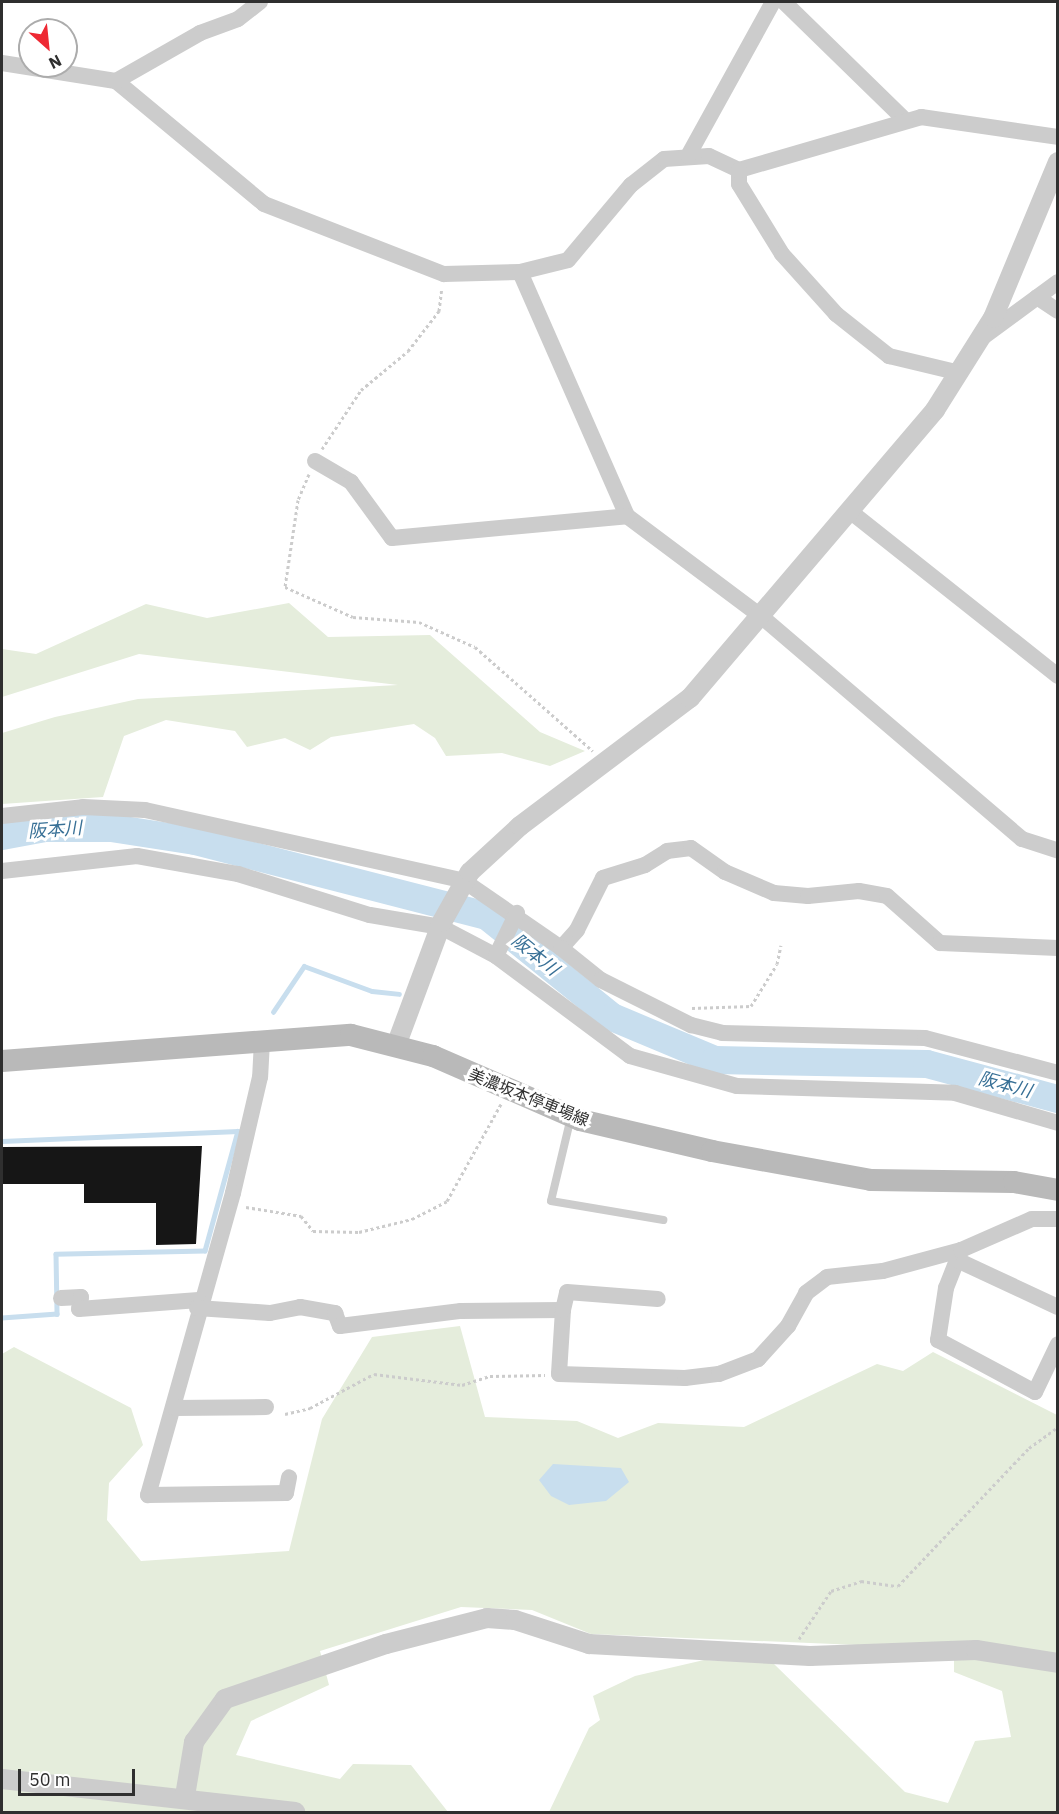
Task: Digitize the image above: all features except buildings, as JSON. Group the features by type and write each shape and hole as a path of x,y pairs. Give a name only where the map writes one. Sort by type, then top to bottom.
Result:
{"main road":[{"name":"美濃坂本停車場線","path":"2,1060 335,1034 397,1043 571,1116 828,1175 1014,1182 1058,1190"}],"street":[{"path":"116,81 200,33 238,19 260,2"},
{"path":"688,156 773,2"},
{"path":"784,2 904,120"},
{"path":"2,63 116,81 264,204 444,274 520,272 568,260 649,166 688,156 709,156 739,170 904,120 921,117 1058,137"},
{"path":"397,1043 442,925 462,885 520,826 690,698 851,512 960,373 982,337 1023,255 1058,162"},
{"path":"739,170 742,190 782,254 836,314 889,356 960,373"},
{"path":"520,272 627,516 762,616 1022,839 1058,851"},
{"path":"982,337 1058,282"},
{"path":"1037,297 1058,311"},
{"path":"315,461 351,482 393,538 627,516"},
{"path":"851,512 1058,676"},
{"path":"2,816 83,807 145,810 462,885 517,913 601,980 691,1026 722,1033 925,1038 1058,1073"},
{"path":"561,948 577,930 603,878 645,865 667,851 691,848 725,872 774,893 808,897 866,891 887,896 940,943 1058,948"},
{"path":"2,871 137,856 238,874 370,915 442,925 496,956 630,1056 737,1086 955,1093 1058,1123"},
{"path":"496,956 517,913"},
{"path":"262,1041 260,1077 229,1203 198,1304 175,1408 148,1496 286,1493 289,1477"},
{"path":"658,1299 567,1292 563,1310 559,1374 645,1380 719,1374 758,1359 788,1326 806,1293 827,1277 883,1271 959,1255 1032,1219 1058,1219"},
{"path":"959,1255 1058,1307"},
{"path":"959,1255 946,1288 938,1340 1035,1392 1058,1344"},
{"path":"61,1298 81,1297 79,1309 198,1304 270,1313 300,1307 336,1312 340,1326 461,1311 563,1310"},
{"path":"175,1408 266,1407"},
{"path":"185,1796 194,1742 225,1699 429,1631 487,1618 515,1620 589,1644 798,1656 976,1650 1058,1663"},
{"path":"2,1779 185,1796 295,1812"}],"lane":[{"path":"571,1116 551,1201 663,1220"}],"path":[{"path":"686,1009 751,1006 777,964 781,945"},
{"path":"229,1203 301,1216 314,1231 359,1232 412,1219 447,1201 508,1090"},
{"path":"285,1414 310,1408 374,1374 462,1384 490,1376 559,1374"},
{"path":"798,1656 799,1640 831,1591 861,1581 898,1586 1029,1448 1058,1427"}],"green space":[{"path":"289,603 328,637 430,635 540,732 585,751 550,766 502,753 446,756 435,738 414,724 331,737 310,750 285,738 247,747 235,731 166,720 124,736 103,797 2,804 2,733 55,717 138,699 398,685 139,654 2,697 2,649 36,654 146,604 207,618"},
{"path":"460,1326 485,1417 577,1421 618,1438 658,1423 744,1427 877,1364 903,1371 933,1352 1057,1415 1057,1812 549,1812 589,1728 600,1720 593,1696 635,1676 704,1660 773,1663 905,1792 948,1803 975,1741 1011,1737 1002,1691 954,1672 954,1649 591,1634 532,1610 461,1607 320,1651 329,1685 251,1721 236,1755 340,1779 353,1764 411,1765 448,1812 2,1812 2,1354 14,1347 131,1408 143,1445 109,1483 107,1520 141,1561 289,1551 322,1419 372,1337"}],"water":[{"path":"553,1464 621,1468 629,1482 606,1501 569,1505 551,1496 539,1480"}],"waterway":[{"name":"阪本川","path":"2,836 45,828 111,828 195,841 487,916 612,1017 715,1060 927,1064 1058,1099"},
{"path":"273,1012 304,966 372,991 399,994"},
{"path":"2,1141 238,1131 205,1251 56,1254 57,1314 2,1318"}]}
